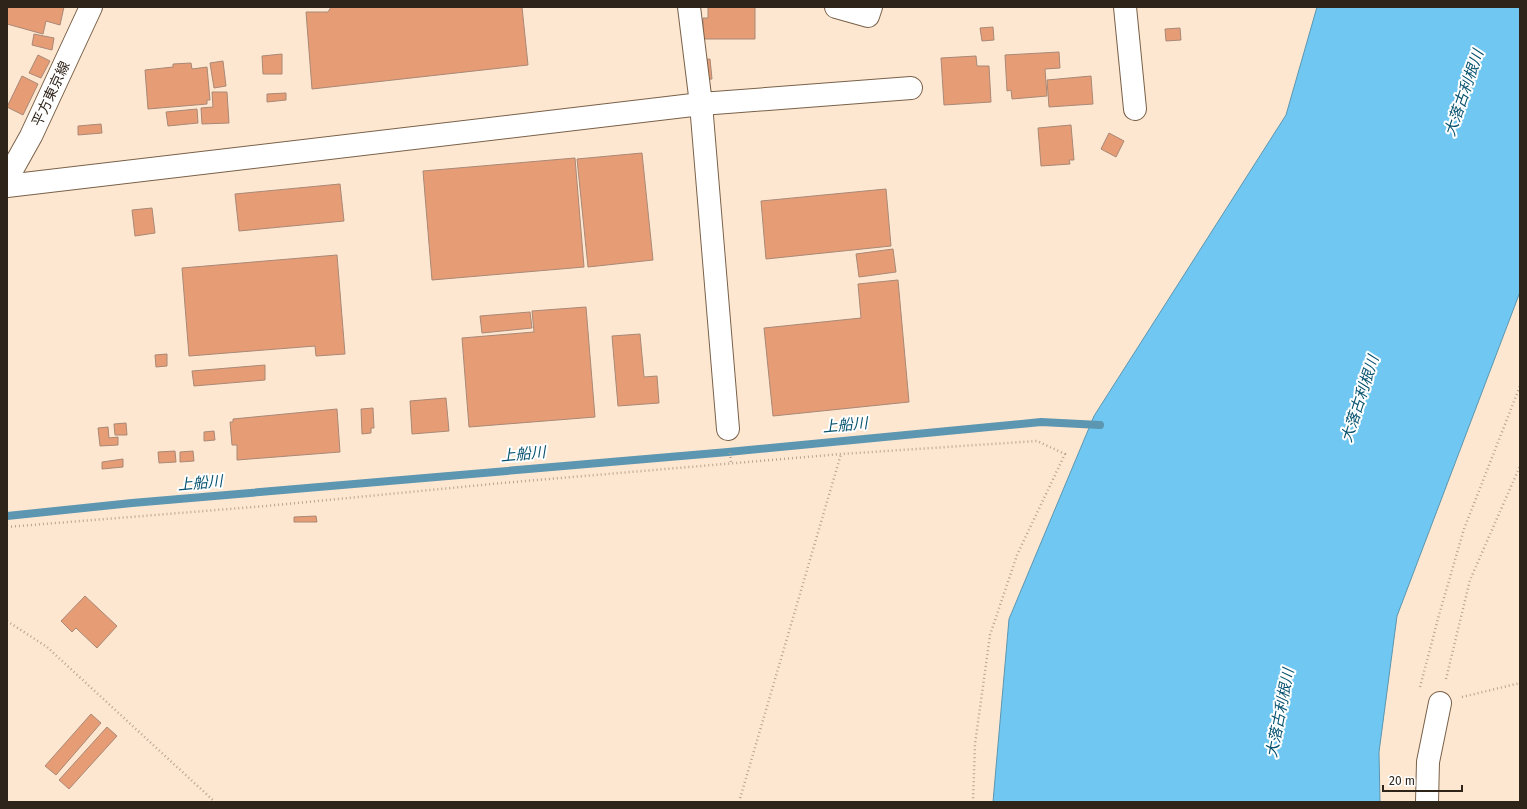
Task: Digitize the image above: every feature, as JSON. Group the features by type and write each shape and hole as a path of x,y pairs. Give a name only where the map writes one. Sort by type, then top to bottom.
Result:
{"street":[{"name":"平方東京線","path":"7,179 31,136 91,7"},
{"path":"689,7 702,104 728,429"},
{"path":"836,7 868,16 871,7"},
{"path":"1125,7 1135,109"},
{"path":"7,186 702,104 911,88"},
{"path":"1427,802 1428,762 1440,703"}],"path":[{"path":"1439,615 1464,529 1520,386"},
{"path":"7,527 266,506 502,483 841,454 1037,441 1065,454 1017,555 990,635 975,744 973,802"},
{"path":"739,802 841,454"},
{"path":"1520,466 1470,580 1440,703 1520,684"},
{"path":"7,621 47,647 215,802"}],"water":[{"name":"大落古利根川","path":"1317,7 1520,7 1520,292 1397,616 1379,752 1380,802 993,802 1009,619 1094,416 1286,115"}],"building":[{"path":"7,7 64,7 60,25 46,21 43,34 7,24"},
{"path":"331,7 522,7 528,65 312,89 306,12 328,12"},
{"path":"708,7 755,7 755,39 703,39 703,18 708,18"},
{"path":"993,27 994,40 982,41 980,28"},
{"path":"1180,28 1181,40 1166,41 1165,29"},
{"path":"34,34 54,38 52,50 32,45"},
{"path":"1059,52 1060,68 1045,69 1047,96 1012,99 1011,90 1007,91 1005,55"},
{"path":"282,54 282,74 263,74 262,56"},
{"path":"38,55 50,61 41,78 29,73"},
{"path":"976,56 977,66 989,66 991,102 944,105 941,58"},
{"path":"710,59 712,79 700,80 698,60"},
{"path":"223,61 226,86 214,88 210,63"},
{"path":"191,63 192,69 207,67 210,100 207,100 207,104 148,109 145,70 173,67 173,64"},
{"path":"22,76 38,84 23,115 7,107"},
{"path":"1091,76 1093,104 1049,107 1047,80"},
{"path":"212,92 227,92 229,123 202,124 201,108 213,107"},
{"path":"286,93 286,100 267,102 267,94"},
{"path":"197,109 198,123 168,126 166,112"},
{"path":"101,124 102,133 78,135 78,126"},
{"path":"1071,125 1074,160 1069,160 1070,164 1041,166 1038,128"},
{"path":"1109,133 1124,141 1116,157 1101,149"},
{"path":"642,153 653,260 588,267 577,159"},
{"path":"575,158 584,267 432,280 423,171"},
{"path":"340,184 344,221 239,231 235,194"},
{"path":"886,189 891,246 766,259 761,201"},
{"path":"152,208 155,233 135,236 132,210"},
{"path":"893,249 896,272 859,277 856,254"},
{"path":"337,255 345,354 316,356 315,346 189,356 182,268"},
{"path":"898,280 909,402 773,416 764,328 861,318 858,284"},
{"path":"586,307 595,417 469,427 462,338 534,332 532,311"},
{"path":"530,312 532,328 482,333 480,316"},
{"path":"640,334 644,377 657,376 659,403 618,406 612,336"},
{"path":"167,354 167,366 156,367 155,355"},
{"path":"265,365 265,380 194,386 192,371"},
{"path":"446,398 449,431 412,434 410,401"},
{"path":"373,408 374,428 371,428 371,433 362,434 361,409"},
{"path":"337,409 340,452 237,460 237,445 232,445 230,422 233,422 233,419"},
{"path":"126,423 127,435 115,435 114,424"},
{"path":"108,427 109,438 118,437 118,445 100,446 98,428"},
{"path":"214,431 215,440 204,441 204,432"},
{"path":"175,451 176,462 159,463 158,452"},
{"path":"193,451 194,461 180,462 180,452"},
{"path":"123,459 123,467 102,469 102,462"},
{"path":"316,516 317,522 294,522 294,517"},
{"path":"85,596 117,626 97,648 76,628 72,632 61,621"},
{"path":"91,714 101,723 56,775 45,766"},
{"path":"107,727 117,736 69,789 59,780"}],"waterway":[{"name":"上船川","path":"7,516 132,503 728,452 1041,422 1100,425"}]}
